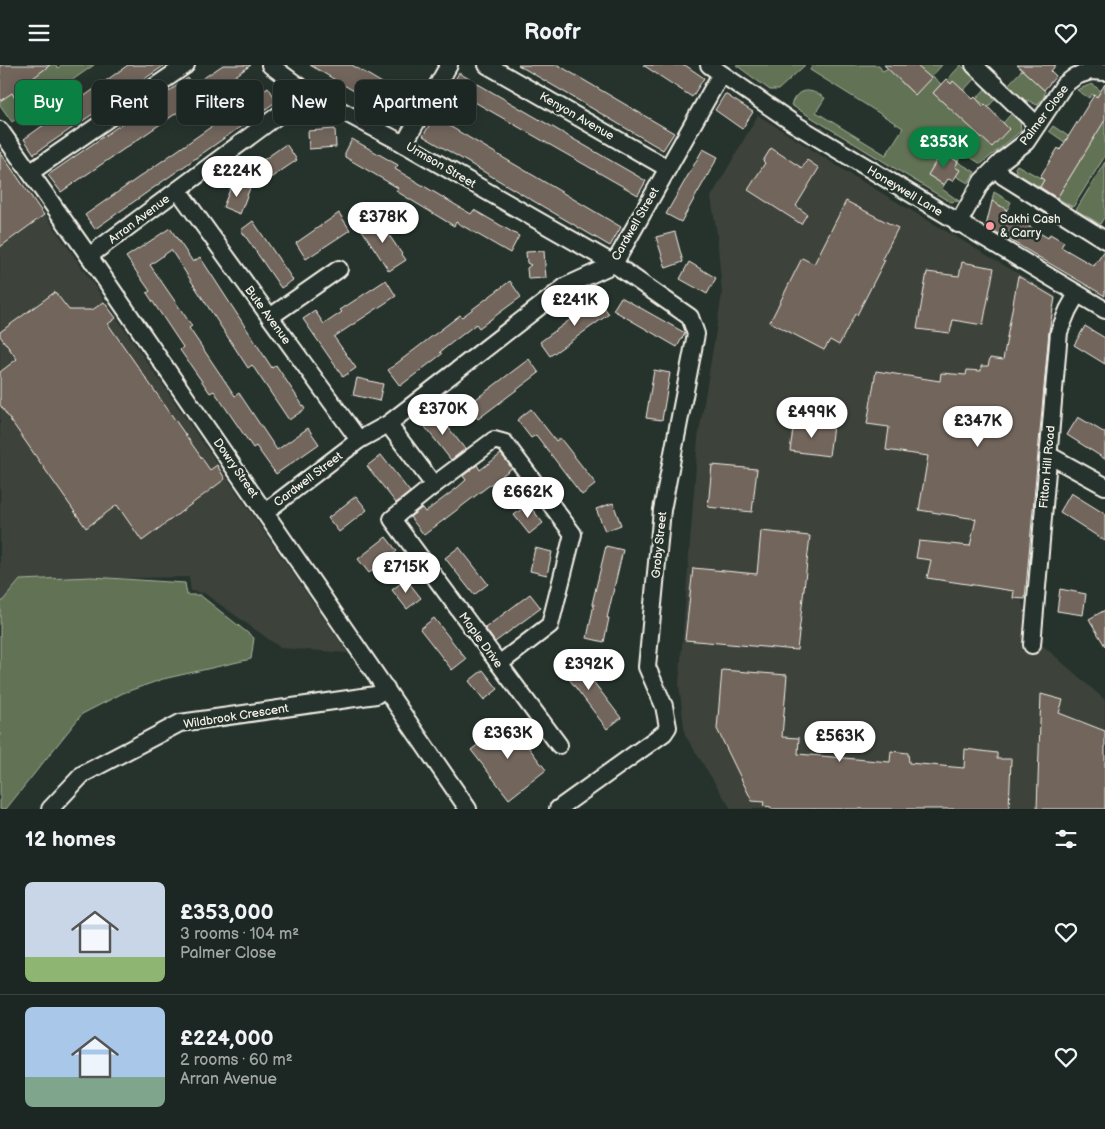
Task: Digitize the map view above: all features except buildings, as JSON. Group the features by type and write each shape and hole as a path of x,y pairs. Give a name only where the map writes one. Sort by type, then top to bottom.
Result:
{"street":[{"path":"31,173 186,65"},
{"name":"Urmson Street","path":"270,65 290,80"},
{"path":"404,144 449,65"},
{"name":"Kenyon Avenue","path":"487,65 667,167"},
{"path":"974,65 1037,125"},
{"name":"Cardwell Street","path":"265,512 359,440 388,424 566,286 614,264 667,167 715,69"},
{"name":"Honeywell Lane","path":"715,69 793,123 958,224 1105,310"},
{"name":"Palmer Close","path":"958,224 982,181 1026,142 1064,85 1076,76 1095,70"},
{"name":"Urmson Street","path":"345,113 404,144 614,264"},
{"name":"Arran Avenue","path":"89,256 273,119"},
{"name":"Dowry Street","path":"0,130 89,256 468,809"},
{"path":"996,168 1002,176 1105,240"},
{"name":"Bute Avenue","path":"178,190 359,440"},
{"name":"Groby Street","path":"558,809 664,733 668,722 647,667 662,509 696,334 690,317 614,264"},
{"path":"270,317 339,269"},
{"name":"Fitton Hill Road","path":"1032,645 1059,331 1065,315 1077,294"},
{"path":"388,424 434,485 494,440 506,443 573,534 550,625 499,664"},
{"path":"1048,458 1054,459 1105,486"},
{"name":"Maple Drive","path":"434,485 392,519 559,745"},
{"name":"Wildbrook Crescent","path":"50,809 83,774 180,723 376,695 386,688"}],"shaded area":[{"path":"758,115 853,176 1056,296 1034,463 1022,602 1039,642 1105,700 1105,809 731,809 685,735 679,685 698,439 722,294 717,234 711,197"},
{"path":"0,149 348,653 281,648 204,593 191,591 189,577 20,580 0,604"}],"green space":[{"path":"50,65 56,65 58,68 61,65 94,65 72,80 30,80"},
{"path":"736,65 805,65 778,90 770,90"},
{"path":"813,65 879,65 882,71 896,65 900,81 915,95 915,65 942,65 932,76 941,84 933,93 948,107 957,98 1003,123 1012,113 1020,122 1021,131 981,164 962,152 958,162 975,172 968,183 956,176 959,170 955,167 958,161 941,152 928,175 944,185 942,189 959,201 950,202 791,105 801,92 810,91 820,95 825,98 816,112 886,155 903,128 810,70"},
{"path":"961,65 975,78 961,93 953,82 951,84 947,80"},
{"path":"1022,70 1045,91 1044,97 1037,105 1027,100 1023,103 1006,87"},
{"path":"1092,84 1101,91 1097,97 1092,94 1089,98 1077,90"},
{"path":"986,88 996,98 988,107 976,99"},
{"path":"12,92 15,97 15,120 12,122 0,105 0,101"},
{"path":"1088,112 1105,121 1105,156 1073,207 1057,198 1083,155 1049,131 1053,126 1068,136 1066,140"},
{"path":"1105,162 1105,216 1100,224 1076,210"},
{"path":"1017,165 1044,180 1040,187 1017,174 1015,168"},
{"path":"994,192 1011,202 1007,210 992,201"},
{"path":"92,577 185,583 187,595 200,595 254,638 251,659 163,679 123,693 82,714 6,809 0,809 0,604 20,580"}],"place":[{"name":"Sakhi Cash & Carry","path":"990,226"}]}
